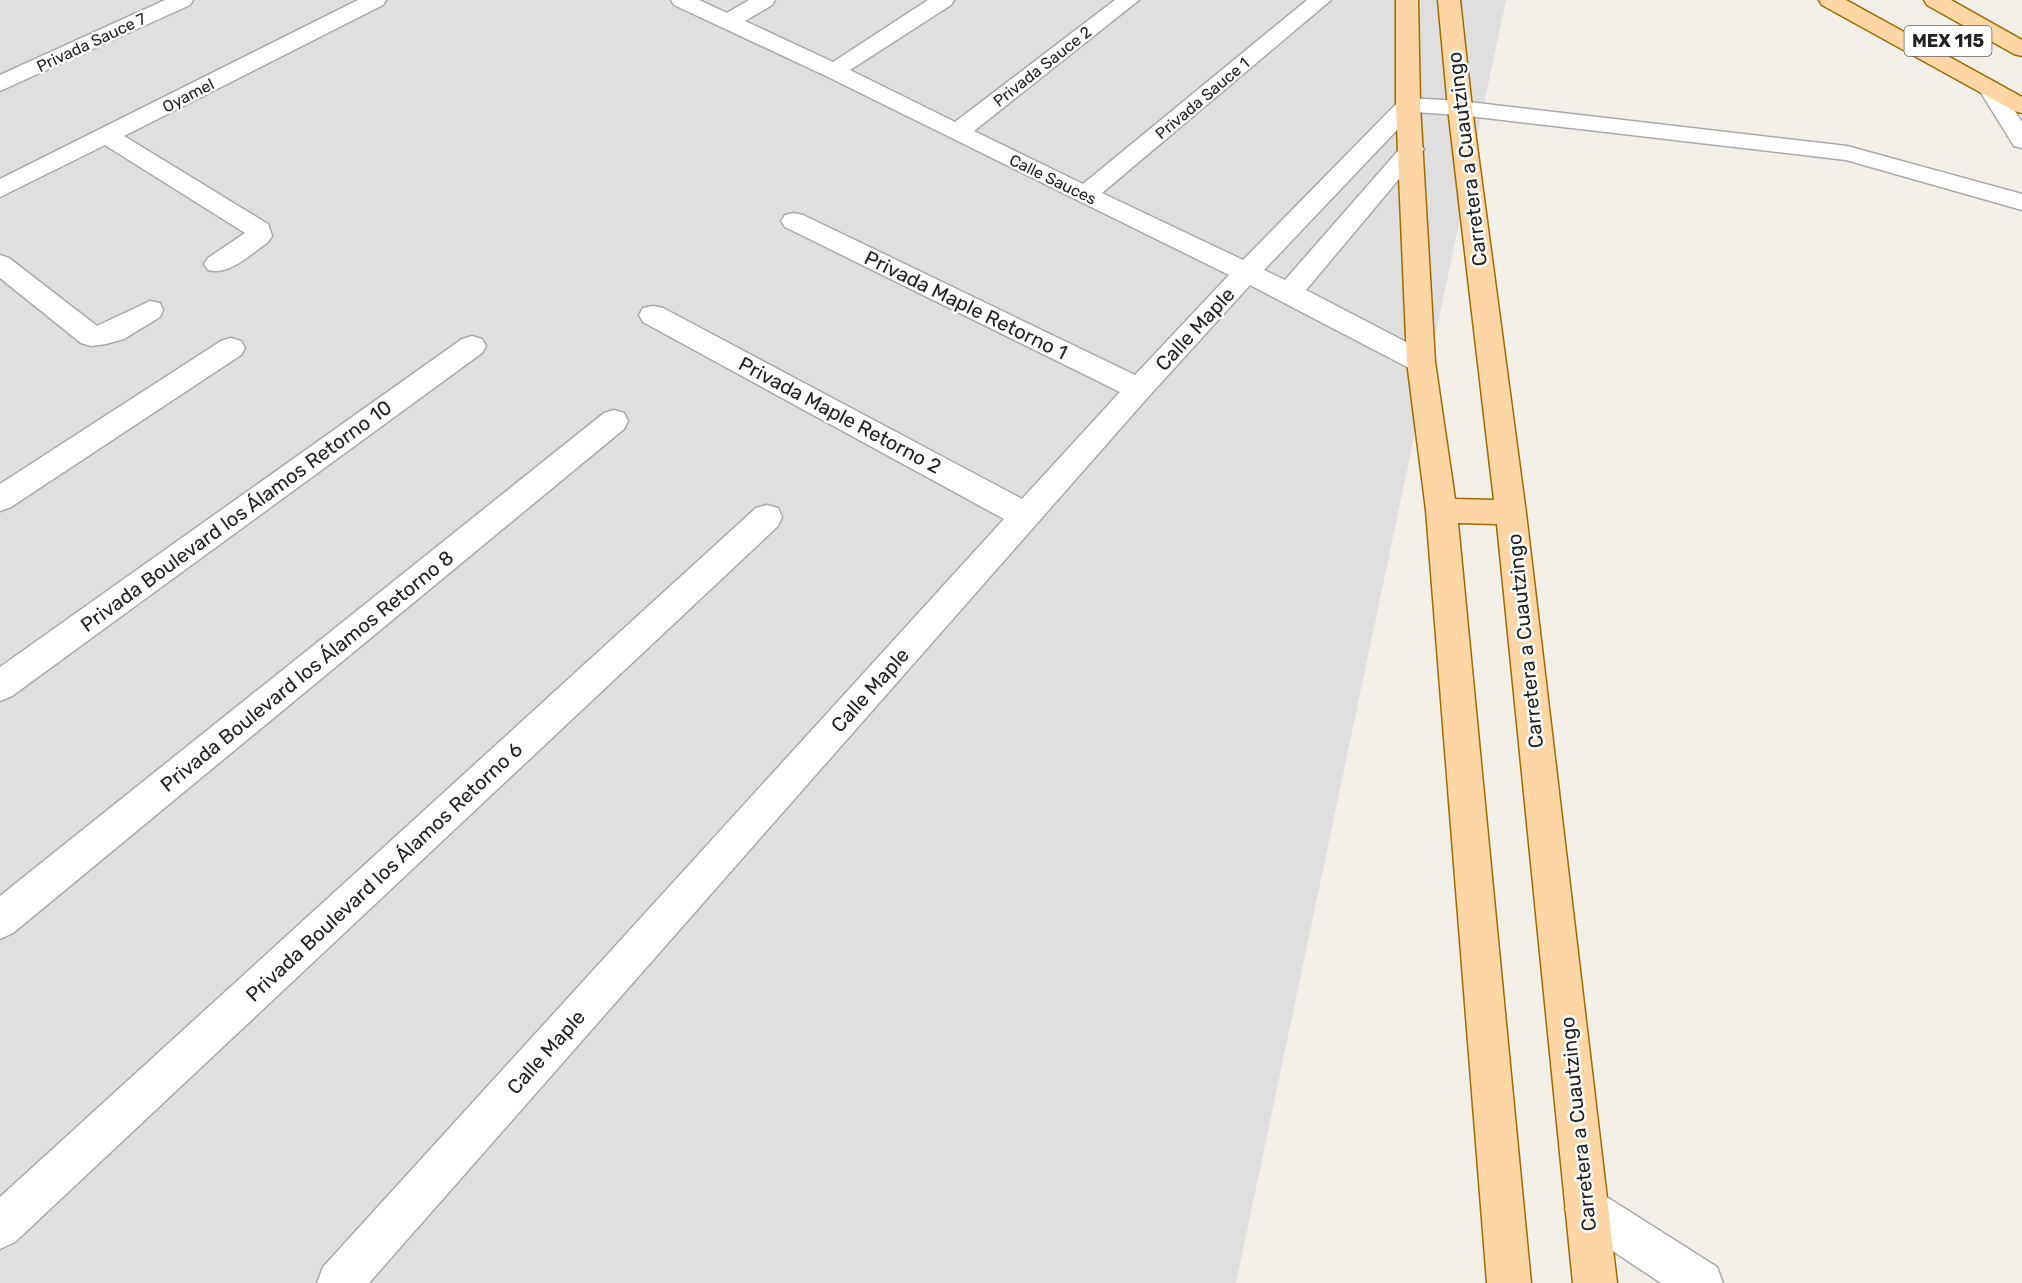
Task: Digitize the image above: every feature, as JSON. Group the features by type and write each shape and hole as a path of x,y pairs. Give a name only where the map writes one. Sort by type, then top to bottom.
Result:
{"main road":[{"path":"1407,0 1408,105 1421,362 1441,510 1509,1283"},
{"name":"Carretera a Cuautzingo","path":"1449,0 1460,108 1511,513 1595,1283"},
{"name":"MEX 115","path":"1830,0 2022,106"},
{"name":"MEX 115","path":"1935,0 2022,49"},
{"name":"MEX 115","path":"1965,0 2022,31"},
{"path":"1441,510 1511,513"}],"street":[{"name":"Privada Sauce 7","path":"0,84 182,0"},
{"name":"Oyamel","path":"0,189 375,0"},
{"name":"Calle Sauces","path":"682,0 834,71 1289,293 1421,362"},
{"path":"728,22 764,0"},
{"path":"834,71 943,0"},
{"name":"Privada Sauce 2","path":"957,132 1128,0"},
{"name":"Privada Sauce 1","path":"1085,195 1320,0"},
{"path":"1989,88 2022,141"},
{"path":"1408,105 1460,108 1847,153 2022,202"},
{"name":"Calle Maple","path":"339,1283 1139,389 1246,273 1408,105"},
{"path":"107,136 259,230 260,236 217,264"},
{"path":"1289,293 1412,149"},
{"name":"Privada Maple Retorno 1","path":"794,221 1139,389"},
{"path":"0,264 91,336 99,337 109,334 150,310"},
{"name":"Privada Maple Retorno 2","path":"653,315 1026,516"},
{"name":"Privada Boulevard los Álamos Retorno 10","path":"0,686 472,346"},
{"path":"0,499 231,348"},
{"name":"Privada Boulevard los Álamos Retorno 8","path":"0,920 614,421"},
{"name":"Privada Boulevard los Álamos Retorno 6","path":"0,1227 767,517"},
{"path":"1587,1209 1701,1283"}],"shaded area":[{"path":"0,0 1506,0 1236,1283 0,1283"}]}
